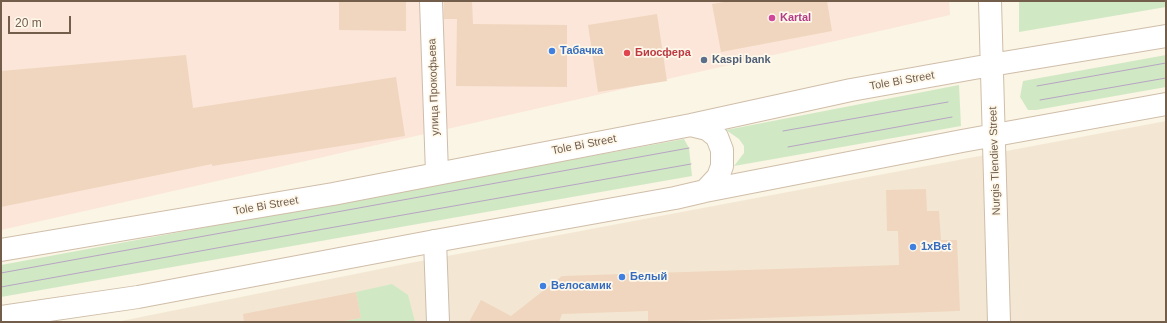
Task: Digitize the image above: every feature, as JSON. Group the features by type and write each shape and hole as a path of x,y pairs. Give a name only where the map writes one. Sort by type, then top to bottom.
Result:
{"main road":[{"name":"улица Прокофьева","path":"431,1 437,173"},
{"name":"Nurgis Tlendiev Street","path":"990,1 1000,322"},
{"name":"Tole Bi Street","path":"1,250 302,199 691,124 851,90 1166,36"},
{"path":"1,317 138,297 435,240 675,198 867,158 1166,104"},
{"path":"691,124 707,129 717,137 722,150 722,166 718,177 705,191"},
{"path":"435,240 438,322"}],"shaded area":[{"path":"1,1 949,1 950,15 1,230"},
{"path":"1166,121 1166,322 116,322 410,263"}],"green space":[{"path":"1019,1 1166,1 1166,7 1019,32"},
{"path":"1166,55 1166,87 1036,110 1028,110 1020,97 1023,81"},
{"path":"959,85 961,126 734,166 744,153 744,146 739,139 726,130"},
{"path":"684,139 689,148 692,176 1,297 1,265"},
{"path":"392,284 408,295 415,322 339,322 361,318 356,292"}],"building":[{"path":"339,1 406,1 406,31 339,30"},
{"path":"444,1 472,1 473,24 567,25 567,87 456,86 457,19 444,19"},
{"name":"Kartal","path":"730,1 827,1 832,31 721,52 712,4"},
{"name":"Биосфера","path":"657,14 667,81 598,92 588,25"},
{"path":"186,55 193,108 396,77 405,136 212,166 212,164 1,207 1,71"},
{"path":"926,189 927,211 939,211 941,240 957,240 960,311 648,322 648,311 562,314 559,322 469,322 481,300 511,316 562,276 899,265 898,231 887,231 886,190"},
{"path":"356,292 361,318 339,322 244,322 243,314"}],"tram line":[{"path":"1037,86 1166,63"},
{"path":"1040,100 1166,78"},
{"path":"783,131 948,102"},
{"path":"788,147 952,117"},
{"path":"1,273 689,148"},
{"path":"1,287 691,164"}],"place":[{"name":"Kartal","path":"772,18"},
{"name":"Табачка","path":"552,51"},
{"name":"Биосфера","path":"627,53"},
{"name":"Kaspi bank","path":"704,60"},
{"name":"1xBet","path":"913,247"},
{"name":"Белый","path":"622,277"},
{"name":"Велосамик","path":"543,286"}]}
